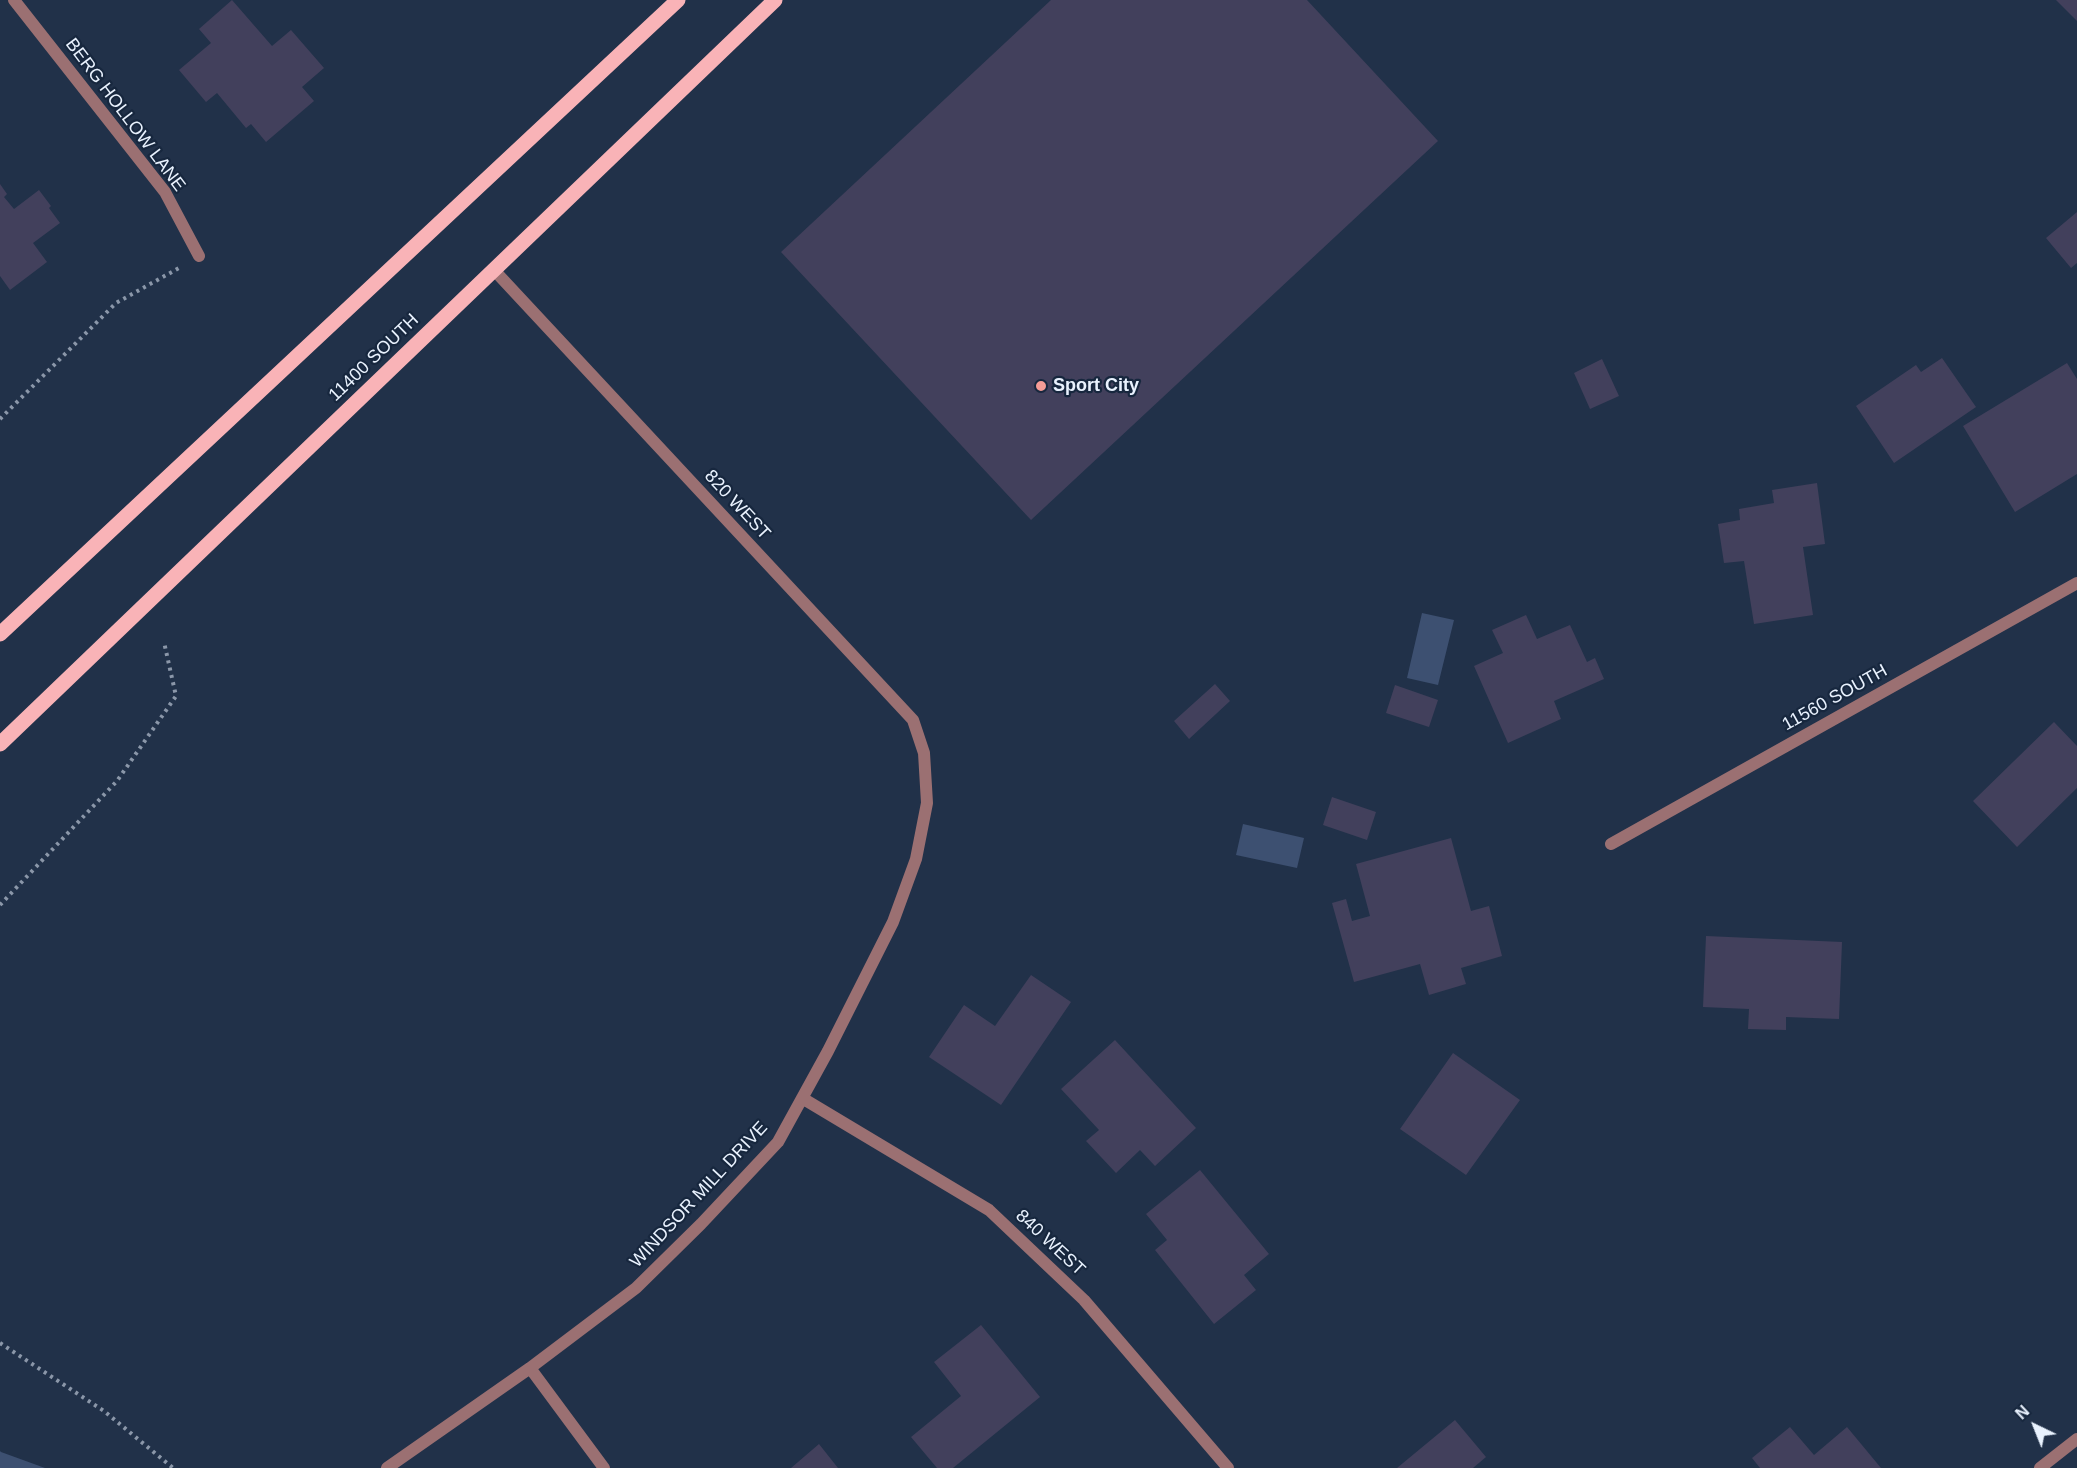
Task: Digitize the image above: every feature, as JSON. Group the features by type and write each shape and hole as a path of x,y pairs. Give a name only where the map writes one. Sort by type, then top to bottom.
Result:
{"main road":[{"path":"0,634 678,0"},
{"name":"11400 SOUTH","path":"0,744 775,0"}],"street":[{"name":"BERG HOLLOW LANE","path":"14,0 165,192 199,256"},
{"name":"820 WEST","path":"494,270 913,720 924,753 926,778"},
{"name":"11560 SOUTH","path":"1611,844 2077,583"},
{"name":"WINDSOR MILL DRIVE","path":"387,1468 530,1368 636,1288 701,1224 778,1142 828,1051 893,922 916,859 927,803 926,778"},
{"name":"840 WEST","path":"802,1098 989,1210 1084,1300 1227,1468"},
{"path":"530,1368 604,1468"},
{"path":"2047,1466 2077,1439"}],"path":[{"path":"0,419 116,303 199,256"},
{"path":"0,905 117,781 176,696 164,642"},
{"path":"0,1343 104,1411 173,1468"}],"water":[{"path":"1422,613 1454,620 1438,685 1407,678"},
{"path":"1243,824 1304,838 1297,868 1236,855"},
{"path":"1,1452 45,1468 0,1468"}],"building":[{"path":"232,0 272,46 291,30 324,68 302,87 314,101 266,142 251,124 246,128 217,93 206,102 179,70 211,43 199,29"},
{"name":"Sport City","path":"1051,0 1307,0 1438,141 1031,520 781,252"},
{"path":"2056,0 2077,0 2077,21"},
{"path":"0,184 7,194 4,197 14,209 39,190 60,223 33,243 47,262 10,290 0,276"},
{"path":"2077,212 2077,263 2071,268 2046,238"},
{"path":"1942,358 1976,407 1894,463 1856,406 1916,365 1921,372"},
{"path":"1602,359 1619,396 1590,409 1574,373"},
{"path":"2067,363 2077,379 2077,474 2015,512 1963,426"},
{"path":"1817,483 1825,544 1803,547 1813,615 1754,624 1744,561 1724,563 1718,524 1740,520 1739,509 1774,503 1772,490"},
{"path":"1526,615 1537,639 1570,625 1587,662 1595,658 1604,679 1554,701 1561,719 1508,743 1474,666 1503,653 1492,630"},
{"path":"1215,684 1230,701 1189,739 1174,721"},
{"path":"1395,685 1438,700 1429,727 1386,713"},
{"path":"2054,722 2077,746 2077,788 2017,847 1973,801"},
{"path":"1332,797 1376,812 1367,840 1323,825"},
{"path":"1451,838 1471,911 1489,906 1502,956 1461,968 1466,984 1429,995 1420,964 1354,982 1332,903 1346,899 1352,921 1370,916 1356,864"},
{"path":"1706,936 1842,942 1839,1019 1786,1017 1786,1030 1748,1029 1749,1009 1703,1007"},
{"path":"1031,975 1071,1002 1001,1105 929,1057 964,1005 995,1026"},
{"path":"1115,1040 1196,1128 1155,1166 1140,1150 1116,1173 1086,1141 1099,1130 1061,1089"},
{"path":"1453,1053 1520,1100 1466,1175 1400,1129"},
{"path":"1200,1170 1269,1254 1244,1275 1256,1290 1214,1324 1155,1250 1167,1240 1146,1214"},
{"path":"981,1325 1040,1397 953,1468 937,1468 911,1437 961,1396 934,1362"},
{"path":"1455,1420 1486,1457 1473,1468 1397,1468"},
{"path":"1790,1427 1814,1455 1847,1427 1881,1468 1760,1468 1752,1458"},
{"path":"819,1444 838,1468 791,1468"}],"place":[{"name":"Sport City","path":"1041,386"}]}
